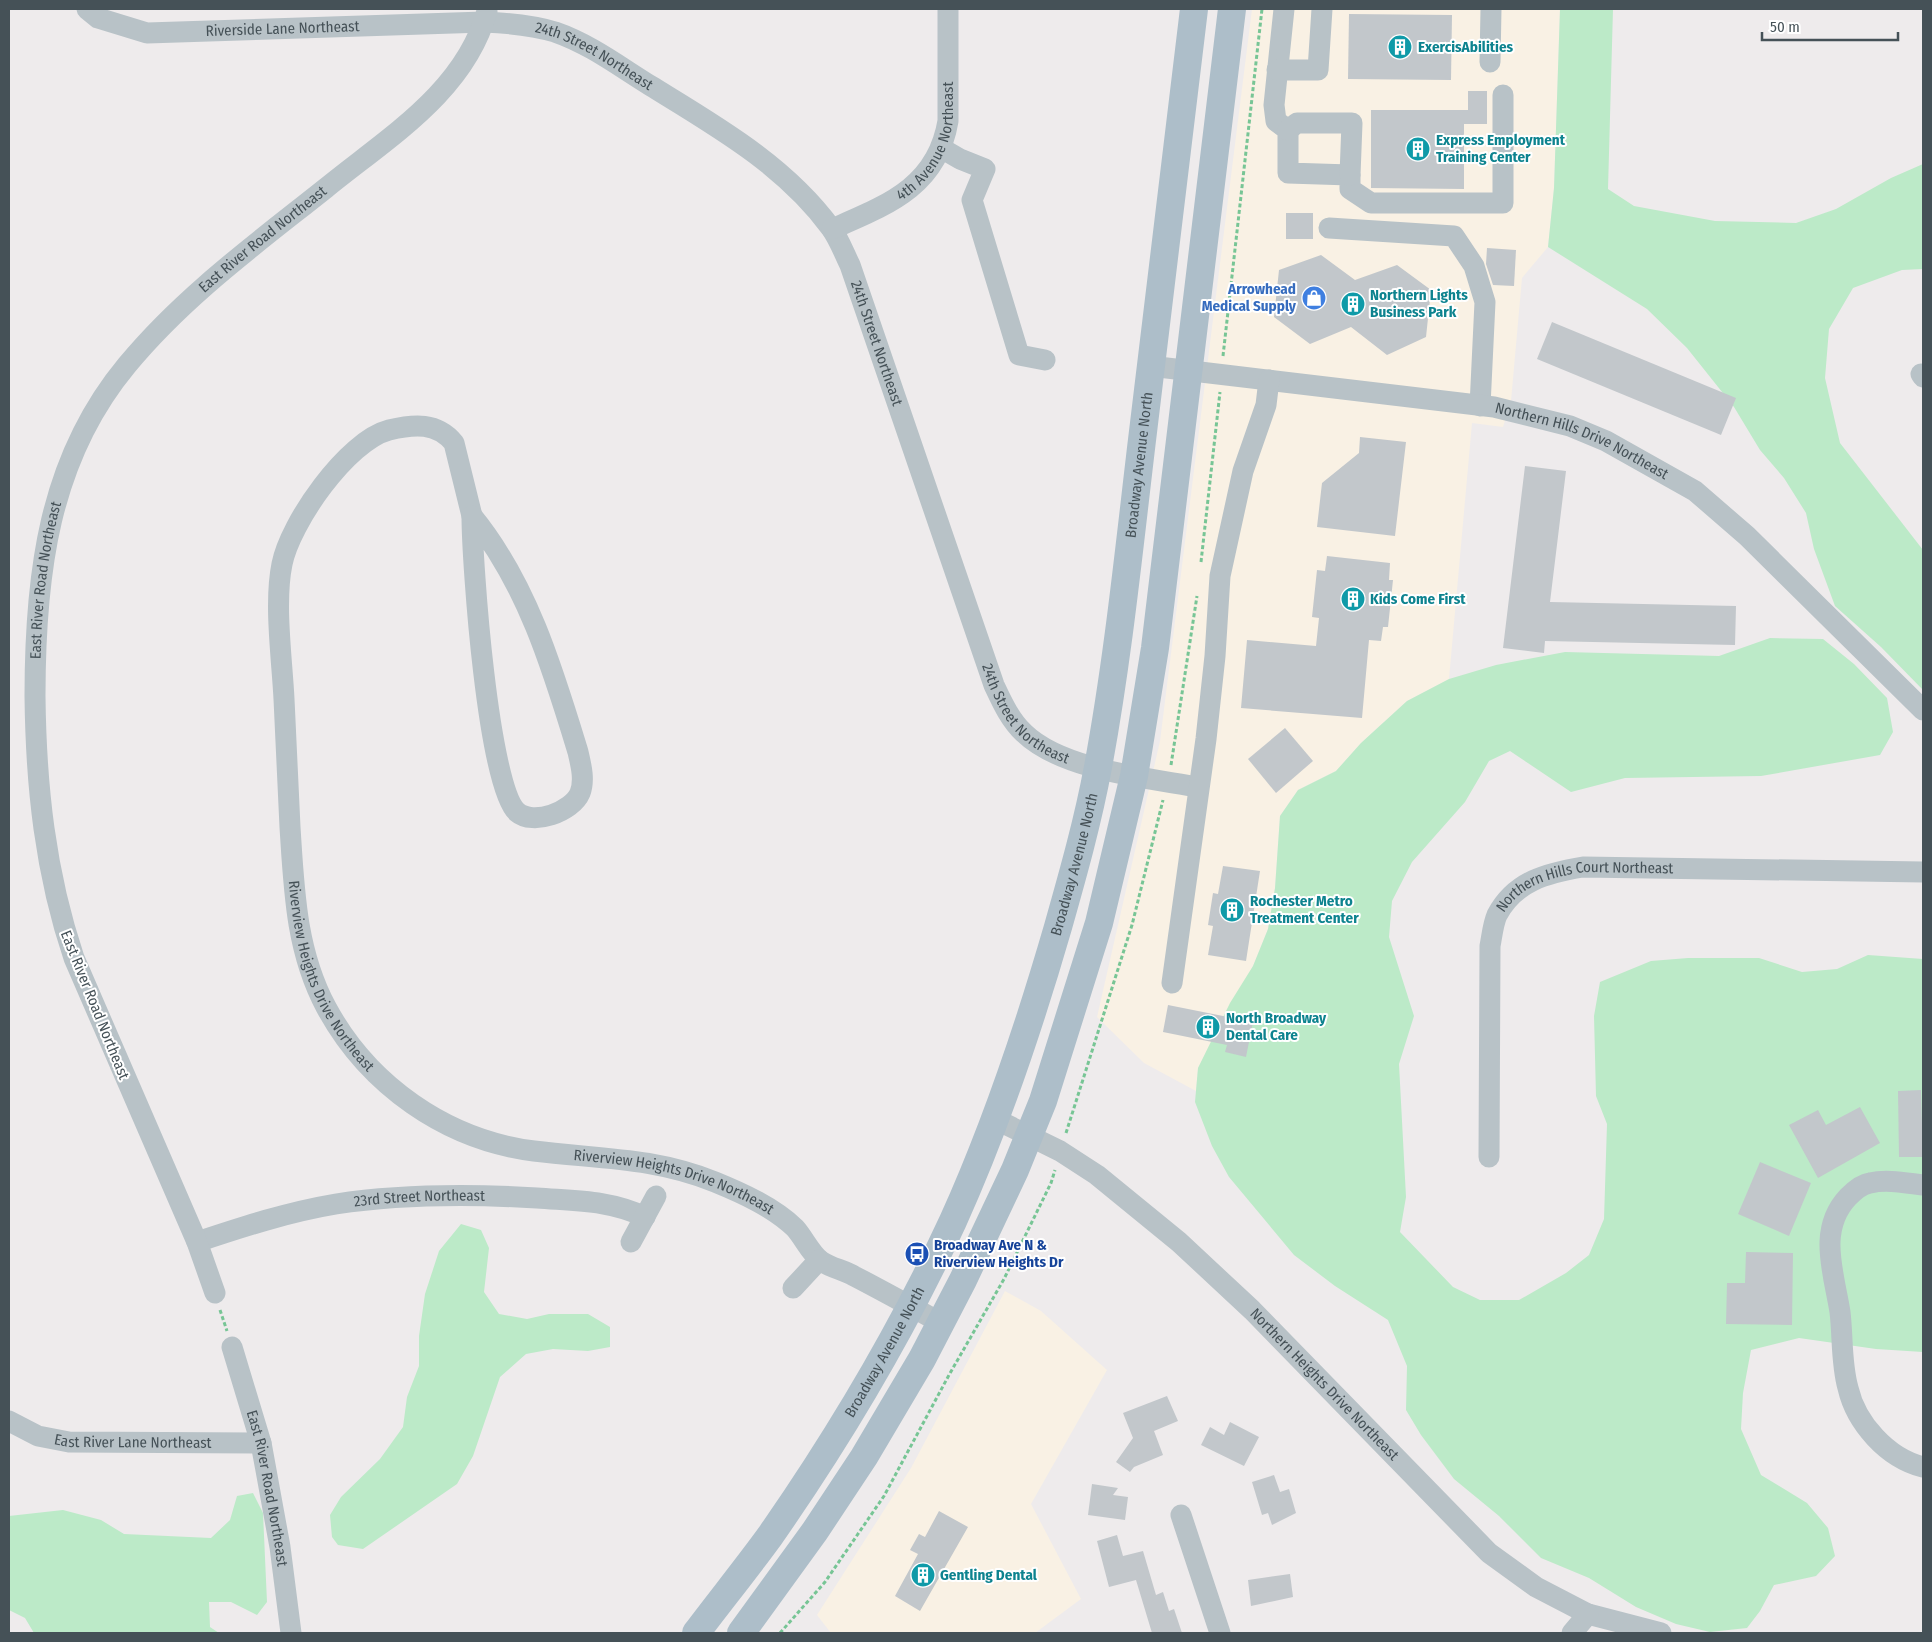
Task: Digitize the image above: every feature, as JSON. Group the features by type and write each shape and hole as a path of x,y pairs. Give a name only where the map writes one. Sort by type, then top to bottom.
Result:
{"main road":[{"name":"Broadway Avenue North","path":"696,1633 768,1538 813,1472 849,1416 909,1306 951,1224 995,1119 1043,977 1075,866 1098,767 1119,629 1194,9"},
{"path":"741,1633 815,1531 864,1457 941,1323 994,1217 1030,1134 1043,1101 1099,923 1134,776 1155,648 1232,9"}],"street":[{"name":"Riverside Lane Northeast","path":"87,9 98,18 147,33 486,15"},
{"name":"4th Avenue Northeast","path":"832,229 900,196 926,173 941,148 946,134 949,109 948,9"},
{"path":"1284,9 1276,70 1274,105 1276,121 1288,130"},
{"path":"1276,70 1318,70 1322,9"},
{"path":"1490,62 1491,9"},
{"name":"24th Street Northeast","path":"486,15 511,24 555,32 598,53 720,129 762,158 806,198 832,229 850,265 1001,700 1013,720 1025,734 1046,749 1068,759 1134,776 1198,787"},
{"name":"East River Road Northeast","path":"215,1293 197,1242 74,958 64,931 47,856 37,783 35,689 38,599 46,538 62,485 83,432 94,411 127,365 177,312 229,266 435,99 464,64 486,15"},
{"path":"1288,130 1297,123 1352,123 1350,189 1371,203 1503,203 1503,95"},
{"path":"1288,130 1288,173 1350,175"},
{"path":"941,148 985,168 972,200 1019,355 1045,360"},
{"path":"1329,228 1454,236 1474,266 1485,302 1480,406"},
{"name":"Northern Hills Drive Northeast","path":"1150,366 1480,406 1531,415 1573,427 1648,463 1695,491 1747,536 1923,710"},
{"path":"1172,983 1215,656 1220,576 1242,471 1266,405 1269,380"},
{"name":"Riverview Heights Drive Northeast","path":"472,516 501,554 518,585 578,752 582,768 580,792 576,801 553,815 526,816 517,812 505,787 490,710 476,613 472,516 454,443 446,434 433,427 401,427 382,432 364,441 346,457 299,523 282,562 280,619 294,886 301,940 315,986 339,1029 366,1064 404,1098 454,1130 498,1145 534,1151 651,1162 696,1175 744,1195 793,1226 819,1260 854,1276 941,1323"},
{"name":"Northern Hills Court Northeast","path":"1489,1157 1490,946 1496,917 1510,896 1531,882 1551,872 1583,867 1923,872"},
{"name":"Northern Heights Drive Northeast","path":"995,1119 1030,1134 1097,1175 1179,1242 1252,1310 1489,1553 1536,1588 1588,1614 1661,1633"},
{"path":"1923,1185 1894,1181 1869,1183 1854,1191 1839,1206 1831,1227 1829,1247 1848,1389 1857,1413 1875,1437 1894,1454 1923,1467"},
{"path":"631,1242 656,1196"},
{"name":"23rd Street Northeast","path":"197,1242 304,1211 336,1204 404,1197 516,1197 606,1203 626,1208 645,1217"},
{"path":"793,1288 819,1260"},
{"name":"East River Road Northeast","path":"232,1347 262,1443 279,1538 291,1633"},
{"name":"East River Lane Northeast","path":"9,1421 38,1436 69,1442 262,1443"},
{"path":"1181,1514 1220,1633"},
{"path":"1572,1633 1588,1614"}],"path":[{"path":"1224,351 1262,9"},
{"path":"1201,568 1219,400"},
{"path":"1068,1128 1132,925 1168,782 1199,587"},
{"path":"780,1633 825,1582 884,1496 910,1451 948,1375 1004,1279 1051,1183"},
{"path":"215,1293 232,1347"}],"shaded area":[{"path":"1252,9 1560,9 1554,188 1548,247 1522,278 1511,401 1503,427 1472,423 1449,679 1407,701 1361,743 1336,771 1298,790 1280,816 1275,888 1268,929 1253,966 1198,1068 1196,1091 1144,1063 1097,1017 1160,741"},
{"path":"1005,1291 1041,1311 1107,1370 1031,1504 1081,1599 1035,1633 831,1633 817,1615 911,1468"}],"green space":[{"path":"1560,9 1613,9 1608,189 1634,206 1715,221 1796,223 1836,209 1891,178 1923,164 1923,269 1902,270 1853,288 1829,329 1825,378 1840,443 1923,550 1923,690 1881,647 1835,606 1814,549 1806,513 1784,478 1760,450 1734,407 1687,348 1647,309 1548,247 1554,188"},
{"path":"1770,638 1823,639 1854,664 1887,698 1893,732 1880,755 1761,776 1625,778 1571,792 1510,751 1489,761 1465,802 1412,862 1392,901 1389,937 1414,1016 1399,1064 1406,1197 1400,1232 1453,1287 1480,1300 1519,1300 1566,1273 1589,1255 1604,1219 1607,1124 1596,1096 1594,1016 1600,982 1651,961 1688,958 1759,958 1802,972 1837,969 1868,955 1923,959 1923,1352 1876,1349 1799,1338 1751,1350 1743,1393 1741,1429 1761,1475 1807,1503 1828,1528 1835,1556 1816,1576 1774,1585 1760,1611 1747,1628 1710,1632 1676,1624 1636,1607 1589,1578 1541,1558 1499,1516 1454,1479 1421,1435 1406,1410 1407,1366 1388,1320 1335,1286 1294,1255 1229,1177 1212,1146 1195,1102 1198,1068 1230,1003 1253,966 1268,929 1275,888 1280,816 1298,790 1336,771 1361,743 1407,701 1449,679 1496,665 1565,652 1719,656"},
{"path":"461,1224 481,1230 489,1248 484,1292 499,1314 527,1319 549,1314 588,1314 610,1327 610,1347 588,1351 553,1349 526,1354 500,1377 473,1456 457,1484 363,1549 338,1545 332,1537 330,1515 341,1497 380,1459 403,1427 407,1397 419,1366 419,1336 425,1294 439,1251"},
{"path":"253,1493 263,1513 267,1602 257,1615 231,1602 209,1602 210,1627 219,1633 34,1633 25,1618 9,1610 9,1516 63,1510 101,1520 124,1534 211,1538 230,1520 237,1496"}],"building":[{"name":"ExercisAbilities","path":"1349,14 1452,15 1451,80 1348,79"},
{"name":"Express Employment Training Center","path":"1468,91 1487,91 1487,124 1464,124 1464,189 1371,188 1371,110 1468,110"},
{"path":"1286,213 1313,213 1313,239 1286,239"},
{"path":"1487,248 1516,250 1514,286 1493,285 1486,264"},
{"name":"Northern Lights Business Park","path":"1321,255 1355,280 1397,265 1431,290 1426,337 1387,355 1351,327 1310,344 1274,317 1279,270"},
{"path":"1552,322 1736,398 1721,435 1537,359"},
{"path":"1360,437 1406,442 1395,536 1317,527 1322,483 1359,453"},
{"path":"1525,466 1566,471 1550,602 1736,606 1735,645 1545,641 1544,653 1503,648"},
{"path":"1327,556 1390,563 1389,580 1393,580 1388,627 1383,627 1381,641 1369,640 1362,718 1241,708 1247,640 1316,646 1319,618 1312,617 1317,570 1325,571"},
{"path":"1285,728 1313,761 1276,793 1248,759"},
{"name":"Rochester Metro Treatment Center","path":"1223,866 1260,871 1246,961 1208,955 1213,926 1208,925 1213,893 1218,894"},
{"name":"North Broadway Dental Care","path":"1168,1005 1253,1022 1246,1057 1225,1052 1227,1045 1163,1032"},
{"path":"1921,1090 1923,1157 1899,1157 1898,1091"},
{"path":"1860,1107 1880,1143 1818,1178 1789,1125 1818,1110 1826,1125"},
{"path":"1760,1162 1811,1183 1789,1236 1738,1214"},
{"path":"1746,1252 1793,1253 1792,1325 1726,1324 1727,1283 1745,1283"},
{"path":"1167,1396 1178,1421 1154,1431 1163,1455 1134,1467 1130,1472 1116,1462 1133,1438 1123,1413"},
{"path":"1230,1422 1259,1437 1244,1466 1201,1445 1210,1427 1224,1435"},
{"path":"1274,1475 1280,1492 1289,1489 1296,1513 1272,1525 1268,1513 1262,1515 1252,1482"},
{"path":"1092,1484 1118,1488 1113,1495 1128,1497 1125,1520 1088,1515"},
{"name":"Gentling Dental","path":"939,1511 968,1527 920,1611 895,1596 918,1554 910,1550 919,1534 925,1537"},
{"path":"1117,1535 1123,1556 1143,1551 1156,1595 1163,1592 1169,1611 1174,1609 1182,1633 1152,1633 1136,1580 1109,1587 1097,1541"},
{"path":"1290,1574 1293,1597 1251,1606 1248,1580"}],"place":[{"name":"ExercisAbilities","path":"1400,47"},
{"name":"Express Employment Training Center","path":"1418,149"},
{"name":"Arrowhead Medical Supply","path":"1314,298"},
{"name":"Northern Lights Business Park","path":"1353,304"},
{"name":"Kids Come First","path":"1353,599"},
{"name":"Rochester Metro Treatment Center","path":"1232,910"},
{"name":"North Broadway Dental Care","path":"1208,1027"},
{"name":"Broadway Ave N & Riverview Heights Dr","path":"917,1254"},
{"name":"Gentling Dental","path":"923,1575"}]}
